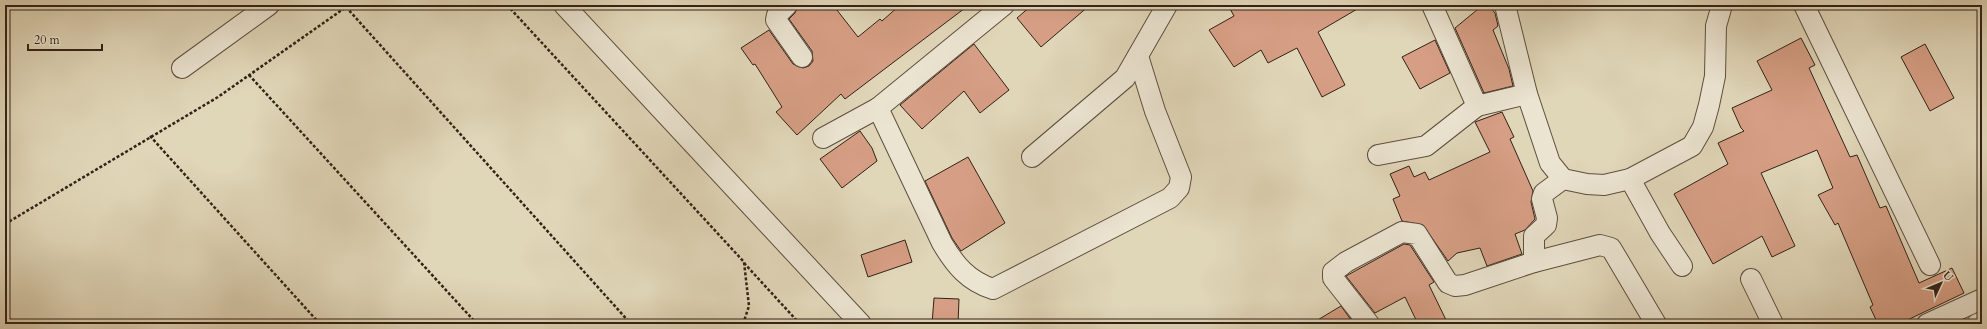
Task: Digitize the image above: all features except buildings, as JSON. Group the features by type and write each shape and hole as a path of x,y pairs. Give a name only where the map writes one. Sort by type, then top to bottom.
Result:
{"street":[{"path":"182,68 269,5"},
{"path":"564,5 861,324"},
{"path":"787,5 777,15 776,20 802,57"},
{"path":"824,138 878,108 1004,5"},
{"path":"1032,157 1121,82 1138,56 1167,5"},
{"path":"1432,5 1477,106"},
{"path":"1505,5 1527,94 1550,163 1563,179 1587,184 1604,185 1630,179 1692,146 1703,126 1715,76 1716,26 1722,5"},
{"path":"1804,5 1930,266"},
{"path":"878,108 942,243 954,262 978,284 993,289 1170,198 1179,188 1181,177 1155,111 1138,56"},
{"path":"1378,155 1426,146 1477,106 1527,94"},
{"path":"1534,262 1534,236 1546,225 1547,218 1542,199 1544,192 1563,179"},
{"path":"1630,179 1660,233 1682,266"},
{"path":"1369,324 1333,278 1333,272 1346,262 1402,232 1417,234 1448,283 1455,286 1465,286 1534,262 1600,245 1606,245 1610,248 1656,324"},
{"path":"1751,279 1773,324"},
{"path":"1927,324 1982,299"},
{"path":"1977,324 1982,322"}],"path":[{"path":"507,5 800,324"},
{"path":"5,224 218,96 347,6 631,324"},
{"path":"249,75 477,324"},
{"path":"150,136 320,324"},
{"path":"743,324 749,306 744,262"},
{"path":"5,314 14,324"}]}
